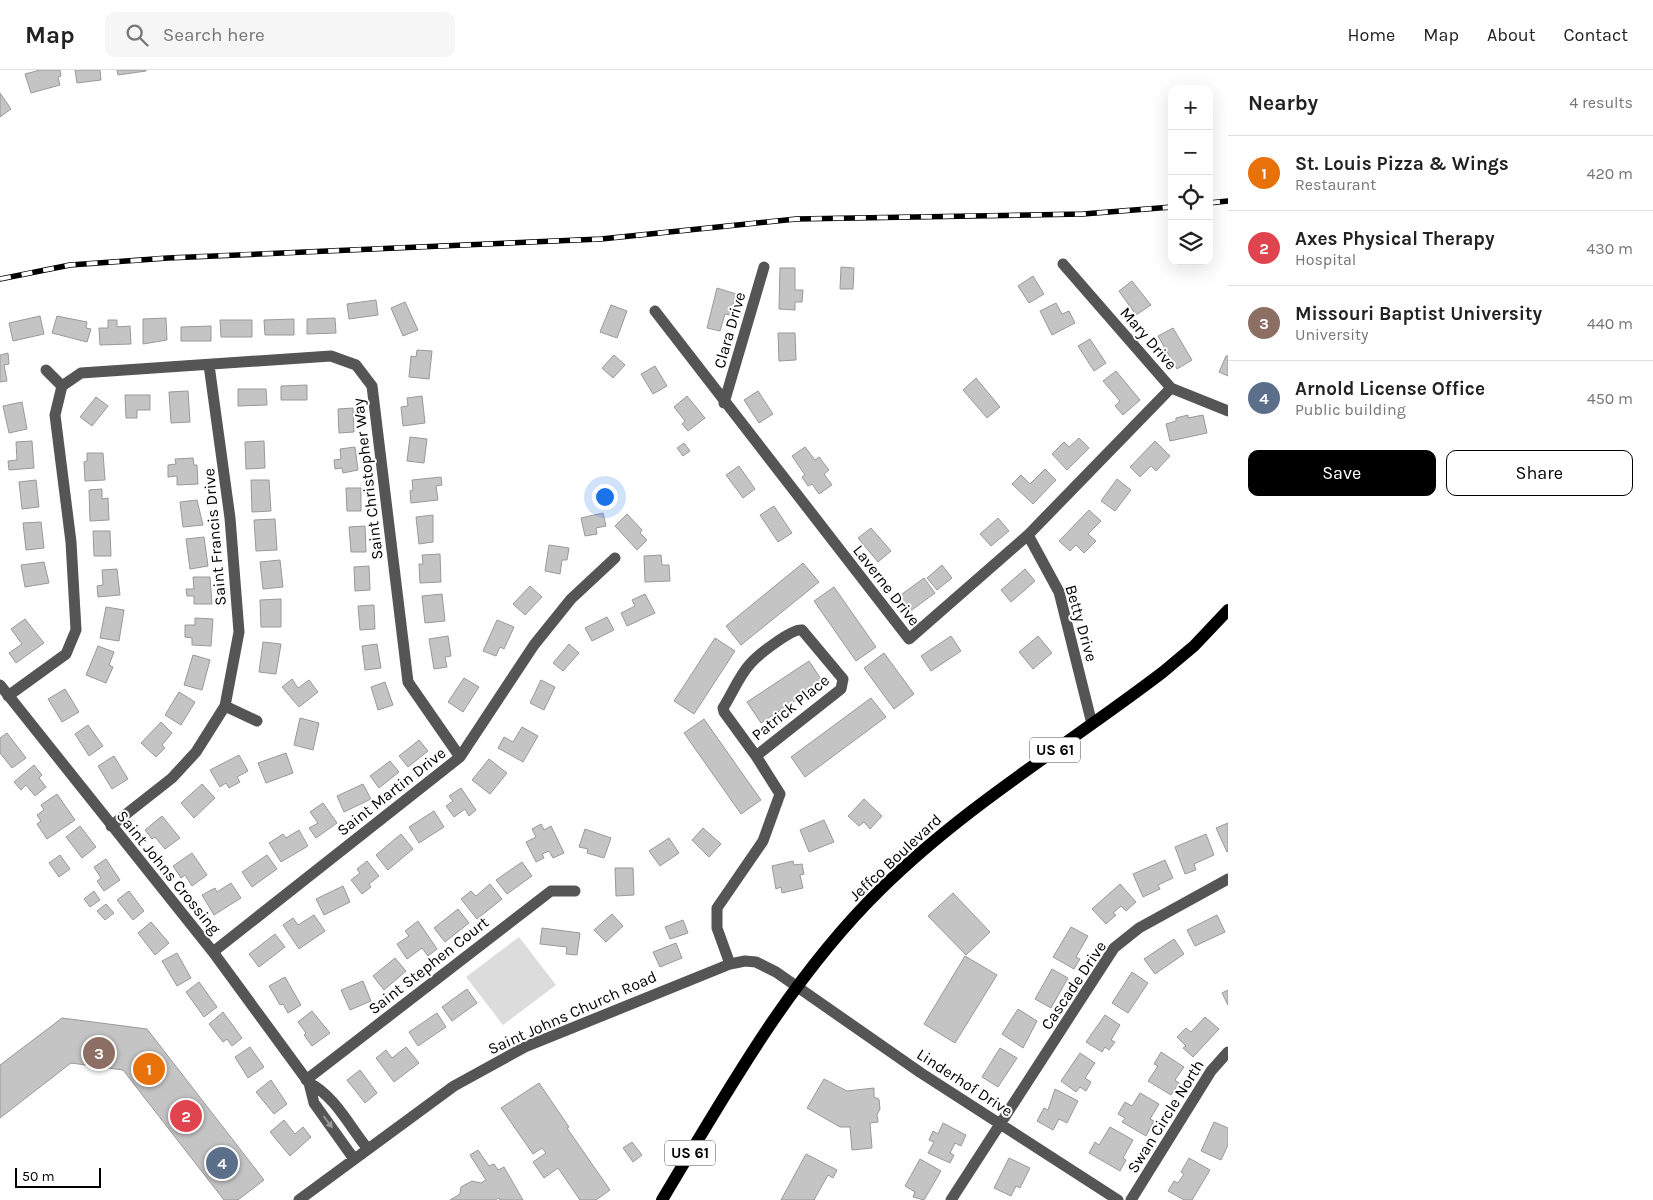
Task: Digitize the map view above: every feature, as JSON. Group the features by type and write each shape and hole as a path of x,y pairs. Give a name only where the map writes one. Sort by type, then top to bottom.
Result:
{"main road":[{"name":"Jeffco Boulevard","path":"662,1200 754,1049 798,987 850,922 881,889 964,816 1163,672 1194,646 1228,610"}],"street":[{"name":"Mary Drive","path":"1063,264 1172,388 1228,411"},
{"name":"Clara Drive","path":"724,403 764,267"},
{"name":"Laverne Drive","path":"655,311 724,403 909,639 1028,535 1172,388"},
{"name":"Saint Christopher Way","path":"62,386 81,374 331,356 356,365 372,386 408,682 460,757"},
{"name":"Saint Francis Drive","path":"110,826 172,778 196,752 225,706 239,632 230,518 209,365"},
{"path":"8,696 66,654 76,630 71,542 55,415 62,386 46,370"},
{"name":"Betty Drive","path":"1028,535 1059,592 1092,724"},
{"name":"Saint Martin Drive","path":"213,952 460,757 534,645 571,599 615,558"},
{"name":"Patrick Place","path":"730,964 717,928 717,908 762,841 779,797 778,790 723,708 750,664 780,640 798,629 802,630 843,679 841,689 756,756"},
{"name":"Saint Johns Crossing","path":"0,685 110,826 213,952 308,1081 330,1100 367,1148"},
{"path":"225,706 257,721"},
{"name":"Cascade Drive","path":"952,1200 1114,948 1139,928 1228,879"},
{"name":"Saint Stephen Court","path":"308,1081 551,891 575,891"},
{"name":"Saint Johns Church Road","path":"299,1200 367,1148 454,1086 507,1056 560,1032 730,964 745,961 756,962 798,987"},
{"name":"Linderhof Drive","path":"798,987 914,1068 1118,1200"},
{"name":"Swan Circle North","path":"1131,1200 1211,1072 1228,1052"},
{"name":"Saint Johns Crossing","path":"308,1081 314,1103 354,1158"}],"shaded area":[{"path":"519,937 556,985 503,1025 466,977"}],"building":[{"path":"40,70 60,70 61,76 58,77 60,85 31,93 25,74"},
{"path":"75,70 100,70 101,80 77,83"},
{"path":"117,70 146,70 146,71 118,75"},
{"path":"0,93 11,109 0,117"},
{"path":"841,267 854,268 853,289 840,289"},
{"path":"780,268 795,268 795,290 803,290 802,302 795,302 795,310 779,309"},
{"path":"1033,276 1044,294 1029,303 1018,286"},
{"path":"1132,281 1151,305 1136,315 1119,291"},
{"path":"717,288 736,294 730,315 725,314 720,331 707,328"},
{"path":"376,300 378,315 349,319 347,304"},
{"path":"405,302 418,330 403,336 391,308"},
{"path":"1056,303 1062,314 1069,311 1075,323 1052,335 1040,311"},
{"path":"611,305 627,311 617,338 600,332"},
{"path":"40,316 44,334 13,341 9,323"},
{"path":"57,316 87,322 86,328 91,329 87,342 52,333"},
{"path":"166,318 167,340 143,344 143,319"},
{"path":"335,318 336,333 307,334 307,319"},
{"path":"294,319 294,335 265,335 264,320"},
{"path":"108,320 117,320 117,327 130,326 131,344 100,345 99,328 108,328"},
{"path":"220,320 252,320 252,337 221,337"},
{"path":"211,326 211,341 181,341 181,327"},
{"path":"1173,328 1192,360 1177,369 1158,336"},
{"path":"778,333 795,333 796,360 779,361"},
{"path":"1090,339 1106,363 1094,371 1078,346"},
{"path":"417,350 432,351 429,379 409,377 411,356 416,357"},
{"path":"8,353 9,364 4,365 7,381 0,382 0,355"},
{"path":"614,355 625,365 613,378 602,368"},
{"path":"1226,356 1228,356 1228,376 1219,372"},
{"path":"655,366 667,386 653,394 641,374"},
{"path":"1116,371 1140,400 1123,415 1115,406 1120,401 1103,381"},
{"path":"976,378 1000,407 987,418 963,390"},
{"path":"307,385 307,400 281,400 281,386"},
{"path":"238,389 266,389 267,405 238,406"},
{"path":"188,391 190,422 171,423 169,392"},
{"path":"758,391 773,414 759,423 744,400"},
{"path":"125,395 150,395 150,410 137,410 137,418 126,418"},
{"path":"422,396 425,423 403,426 401,407 408,406 407,398"},
{"path":"687,396 705,418 688,431 682,424 685,421 674,407"},
{"path":"96,397 108,406 92,426 80,417"},
{"path":"22,402 27,429 9,433 3,406"},
{"path":"353,408 354,432 339,433 338,409"},
{"path":"1188,415 1188,418 1203,415 1207,433 1170,441 1166,424 1176,421 1176,418"},
{"path":"410,437 427,439 424,463 407,461"},
{"path":"1079,438 1089,448 1067,470 1052,454 1064,442 1069,447"},
{"path":"32,441 34,468 9,470 8,461 17,460 16,442"},
{"path":"264,441 265,468 246,469 245,442"},
{"path":"1155,441 1170,456 1156,471 1151,466 1140,477 1130,467"},
{"path":"684,443 690,451 683,456 677,448"},
{"path":"355,447 358,470 343,473 342,468 335,469 334,460 341,459 340,449"},
{"path":"805,447 815,460 819,457 829,470 824,474 832,485 819,494 812,484 808,486 802,477 805,475 792,456"},
{"path":"87,453 103,453 105,480 85,481 84,462 87,461"},
{"path":"193,458 194,465 197,465 198,484 177,485 177,476 168,477 168,465 176,464 175,459"},
{"path":"739,466 755,489 743,498 726,475"},
{"path":"1045,469 1056,480 1033,504 1012,484 1021,475 1030,484"},
{"path":"441,477 442,485 436,486 438,500 411,503 410,491 413,490 412,480"},
{"path":"1117,479 1131,490 1115,511 1101,501"},
{"path":"36,480 39,507 22,509 19,482"},
{"path":"251,480 269,480 271,511 252,512"},
{"path":"346,488 361,488 361,511 347,511"},
{"path":"102,489 102,499 108,498 109,520 90,521 89,490"},
{"path":"197,500 203,525 183,527 180,502"},
{"path":"774,506 792,533 778,542 760,515"},
{"path":"1089,510 1101,521 1088,534 1096,541 1084,553 1076,545 1070,551 1059,541"},
{"path":"603,513 606,526 596,528 597,534 585,536 581,518"},
{"path":"627,514 642,530 640,533 647,540 637,550 615,526"},
{"path":"433,515 433,542 419,544 416,517"},
{"path":"998,518 1009,531 991,546 980,534"},
{"path":"275,519 277,550 256,551 254,520"},
{"path":"41,522 44,548 26,550 23,523"},
{"path":"365,526 366,552 351,552 349,527"},
{"path":"871,528 891,551 878,562 858,538"},
{"path":"93,531 110,531 111,556 94,556"},
{"path":"204,537 208,566 190,569 186,539"},
{"path":"549,545 569,548 567,560 562,560 560,574 545,571"},
{"path":"440,554 441,582 420,583 419,564 423,564 422,555"},
{"path":"661,555 662,565 669,565 670,581 645,582 644,556"},
{"path":"280,560 283,587 263,589 260,562"},
{"path":"44,562 49,583 25,587 21,565"},
{"path":"803,563 819,582 741,645 726,626"},
{"path":"942,565 952,578 937,590 927,578"},
{"path":"369,566 370,590 355,591 354,567"},
{"path":"117,569 120,595 98,597 97,586 103,585 102,570"},
{"path":"1025,569 1035,581 1011,602 1001,590"},
{"path":"193,577 210,577 212,604 194,604 194,596 187,596 186,589 194,589"},
{"path":"924,578 935,593 909,612 898,597"},
{"path":"530,586 542,597 525,615 513,604"},
{"path":"834,587 876,647 856,661 814,601"},
{"path":"442,594 445,621 425,623 422,596"},
{"path":"645,594 655,613 627,626 621,613 635,606 632,600"},
{"path":"281,599 281,627 261,627 260,600"},
{"path":"374,605 375,629 360,630 358,606"},
{"path":"106,607 124,610 119,641 100,638"},
{"path":"607,617 614,630 592,641 585,628"},
{"path":"195,618 213,619 211,646 192,645 192,638 185,637 185,625 195,625"},
{"path":"25,619 44,643 16,663 9,653 22,644 11,629"},
{"path":"497,620 514,627 504,649 500,647 496,656 483,651"},
{"path":"448,636 451,656 445,657 447,667 434,669 429,639"},
{"path":"951,636 961,651 931,671 921,656"},
{"path":"1038,636 1052,653 1033,669 1019,652"},
{"path":"715,638 735,651 694,714 674,701"},
{"path":"263,642 281,644 276,674 259,672"},
{"path":"377,644 381,668 365,670 362,646"},
{"path":"569,644 579,653 563,671 553,663"},
{"path":"98,646 114,652 109,665 113,667 106,683 86,675"},
{"path":"884,653 914,694 894,709 864,668"},
{"path":"193,655 210,660 202,690 184,685"},
{"path":"809,661 823,682 761,723 747,702"},
{"path":"464,678 479,687 463,712 448,702"},
{"path":"292,679 298,688 309,680 318,692 299,707 282,687"},
{"path":"541,680 555,687 544,710 530,703"},
{"path":"385,682 393,705 378,710 371,687"},
{"path":"65,689 79,712 62,722 48,699"},
{"path":"179,692 195,702 181,725 165,715"},
{"path":"871,698 886,717 805,777 791,757"},
{"path":"300,718 319,723 313,750 294,745"},
{"path":"704,719 761,800 741,814 684,733"},
{"path":"161,722 172,733 162,745 165,748 156,757 141,743"},
{"path":"88,725 103,746 89,756 75,734"},
{"path":"522,727 538,736 523,762 498,748 504,737 513,742"},
{"path":"7,733 26,758 12,768 0,753 0,738"},
{"path":"419,740 428,751 408,767 399,756"},
{"path":"286,753 293,773 266,783 258,763"},
{"path":"239,755 248,771 237,777 240,782 229,788 226,783 220,787 210,770"},
{"path":"114,756 128,779 112,789 98,766"},
{"path":"489,759 507,773 490,794 472,780"},
{"path":"390,761 399,772 379,788 370,776"},
{"path":"34,765 42,775 39,778 46,787 35,796 26,785 21,790 14,782"},
{"path":"202,784 215,798 194,818 181,803"},
{"path":"363,784 371,799 344,812 337,796"},
{"path":"461,788 476,810 469,816 465,809 454,817 446,806 453,801 449,796"},
{"path":"57,794 75,820 47,839 37,824 41,821 37,815 44,810 41,805"},
{"path":"864,799 882,816 870,829 864,822 859,826 848,816"},
{"path":"323,803 337,823 316,838 309,828 318,823 310,812"},
{"path":"434,811 444,827 419,843 409,827"},
{"path":"162,816 180,838 165,849 155,837 152,839 145,830"},
{"path":"824,820 834,842 809,852 800,830"},
{"path":"1228,823 1228,851 1227,852 1216,828"},
{"path":"541,824 544,830 551,826 564,853 553,858 549,851 542,854 544,858 536,862 526,842 536,837 532,829"},
{"path":"80,826 96,847 82,858 66,837"},
{"path":"703,828 721,844 709,857 692,840"},
{"path":"585,829 611,838 604,858 587,853 588,849 579,847"},
{"path":"299,830 308,846 281,862 269,843 283,834 286,838"},
{"path":"401,834 413,849 388,870 376,855"},
{"path":"1206,834 1214,855 1194,864 1196,870 1185,874 1175,847"},
{"path":"669,838 679,853 660,866 649,851"},
{"path":"192,853 207,875 192,886 185,875 181,878 173,866"},
{"path":"60,855 70,869 59,877 49,863"},
{"path":"267,855 277,869 252,887 242,872"},
{"path":"106,859 120,880 104,891 97,881 101,878 94,867"},
{"path":"1165,860 1173,878 1158,885 1160,889 1143,897 1133,874"},
{"path":"367,861 379,876 369,884 371,887 362,894 351,880 360,873 357,869"},
{"path":"793,861 794,865 802,864 804,874 800,875 803,888 782,893 781,887 776,889 772,866"},
{"path":"522,862 532,876 507,894 496,880"},
{"path":"615,868 633,868 634,895 616,896"},
{"path":"231,883 241,898 214,915 202,895 215,888 217,892"},
{"path":"490,884 502,899 477,919 461,899 471,891 476,896"},
{"path":"1120,884 1136,902 1126,911 1121,906 1113,913 1116,915 1106,924 1092,909"},
{"path":"343,886 350,902 324,915 316,899"},
{"path":"94,891 100,900 90,907 84,899"},
{"path":"129,891 144,911 133,920 117,900"},
{"path":"953,893 990,932 966,955 928,916"},
{"path":"106,904 114,913 105,920 97,911"},
{"path":"458,909 469,923 445,942 434,928"},
{"path":"612,914 623,926 606,942 594,930"},
{"path":"314,915 325,931 299,949 283,925 293,918 298,925"},
{"path":"1217,915 1225,932 1195,946 1187,930"},
{"path":"683,920 688,933 670,939 665,927"},
{"path":"418,921 437,949 428,956 422,948 407,959 397,944 409,936 405,931"},
{"path":"151,922 169,943 155,955 138,933"},
{"path":"1071,927 1088,936 1076,957 1080,959 1074,969 1053,957"},
{"path":"542,928 580,933 577,955 566,954 567,947 540,944"},
{"path":"275,934 285,947 259,967 249,954"},
{"path":"1174,939 1184,954 1155,974 1144,959"},
{"path":"676,943 682,958 660,967 653,952"},
{"path":"177,953 191,978 177,986 162,961"},
{"path":"965,956 997,975 955,1043 924,1024"},
{"path":"395,958 406,971 384,990 373,976"},
{"path":"1052,969 1068,978 1051,1008 1035,999"},
{"path":"1132,972 1148,983 1128,1013 1112,1003"},
{"path":"285,977 301,1005 288,1013 283,1004 280,1005 269,986"},
{"path":"363,981 371,1001 350,1010 341,990"},
{"path":"199,982 217,1007 204,1017 186,992"},
{"path":"467,989 477,1003 452,1021 442,1007"},
{"path":"1228,990 1228,1005 1222,993"},
{"path":"1018,1009 1037,1021 1023,1048 1002,1034"},
{"path":"312,1011 330,1033 312,1046 298,1022"},
{"path":"223,1012 242,1038 232,1046 227,1039 223,1042 209,1024"},
{"path":"437,1013 446,1027 418,1046 409,1032"},
{"path":"1105,1015 1120,1025 1111,1040 1115,1042 1109,1050 1105,1047 1102,1052 1086,1042"},
{"path":"1205,1017 1219,1029 1193,1057 1183,1048 1186,1046 1177,1037 1186,1028 1191,1032"},
{"path":"62,1018 147,1029 264,1180 238,1200 224,1200 123,1070 71,1063 0,1118 0,1065"},
{"path":"250,1047 264,1067 248,1078 235,1057"},
{"path":"406,1047 419,1063 394,1082 376,1058 386,1050 392,1058"},
{"path":"1000,1048 1017,1058 998,1087 982,1077"},
{"path":"1161,1052 1184,1067 1175,1080 1179,1083 1171,1095 1148,1081 1158,1066 1154,1064"},
{"path":"1080,1053 1095,1063 1085,1078 1091,1082 1086,1091 1080,1087 1076,1092 1061,1081"},
{"path":"360,1070 377,1093 365,1103 347,1080"},
{"path":"824,1079 847,1091 874,1088 874,1097 879,1099 880,1109 877,1115 878,1122 870,1123 872,1148 852,1150 850,1127 840,1127 807,1108"},
{"path":"271,1080 287,1104 274,1114 256,1092"},
{"path":"539,1083 569,1127 567,1128 610,1190 596,1200 580,1200 558,1168 544,1178 533,1162 546,1153 542,1148 533,1154 501,1108"},
{"path":"1055,1089 1078,1101 1067,1123 1059,1119 1053,1130 1037,1121 1044,1108 1048,1110"},
{"path":"1140,1093 1159,1104 1150,1119 1154,1121 1146,1136 1122,1122 1125,1118 1118,1114 1125,1102 1132,1106"},
{"path":"284,1120 295,1134 303,1127 311,1137 290,1156 270,1132"},
{"path":"1214,1122 1228,1128 1228,1145 1221,1160 1201,1151"},
{"path":"943,1123 966,1135 961,1146 955,1143 950,1153 954,1155 950,1163 928,1153 934,1142 929,1140 933,1131 938,1134"},
{"path":"1110,1127 1133,1140 1123,1158 1126,1160 1120,1171 1089,1153 1095,1142 1099,1145"},
{"path":"632,1142 642,1155 633,1162 623,1148"},
{"path":"478,1150 489,1166 494,1164 498,1170 504,1167 523,1200 500,1200 499,1198 495,1200 450,1200 460,1194 461,1187 472,1181 481,1183 486,1180 470,1155"},
{"path":"806,1154 837,1170 833,1178 828,1175 814,1200 781,1200"},
{"path":"1009,1158 1030,1168 1020,1188 1016,1186 1011,1196 994,1188"},
{"path":"1189,1158 1210,1170 1192,1200 1184,1200 1168,1191 1174,1181 1178,1183 1184,1174 1181,1172"},
{"path":"920,1159 941,1171 924,1200 913,1197 915,1192 905,1186"}],"railway":[{"path":"1213,203 1228,201"},
{"path":"0,279 70,265 168,258 601,239 796,219 1083,214 1168,207"}],"place":[{"name":"Missouri Baptist University","path":"99,1053"},
{"name":"St. Louis Pizza & Wings","path":"149,1069"},
{"name":"Axes Physical Therapy","path":"186,1116"},
{"name":"Arnold License Office","path":"222,1163"}]}
